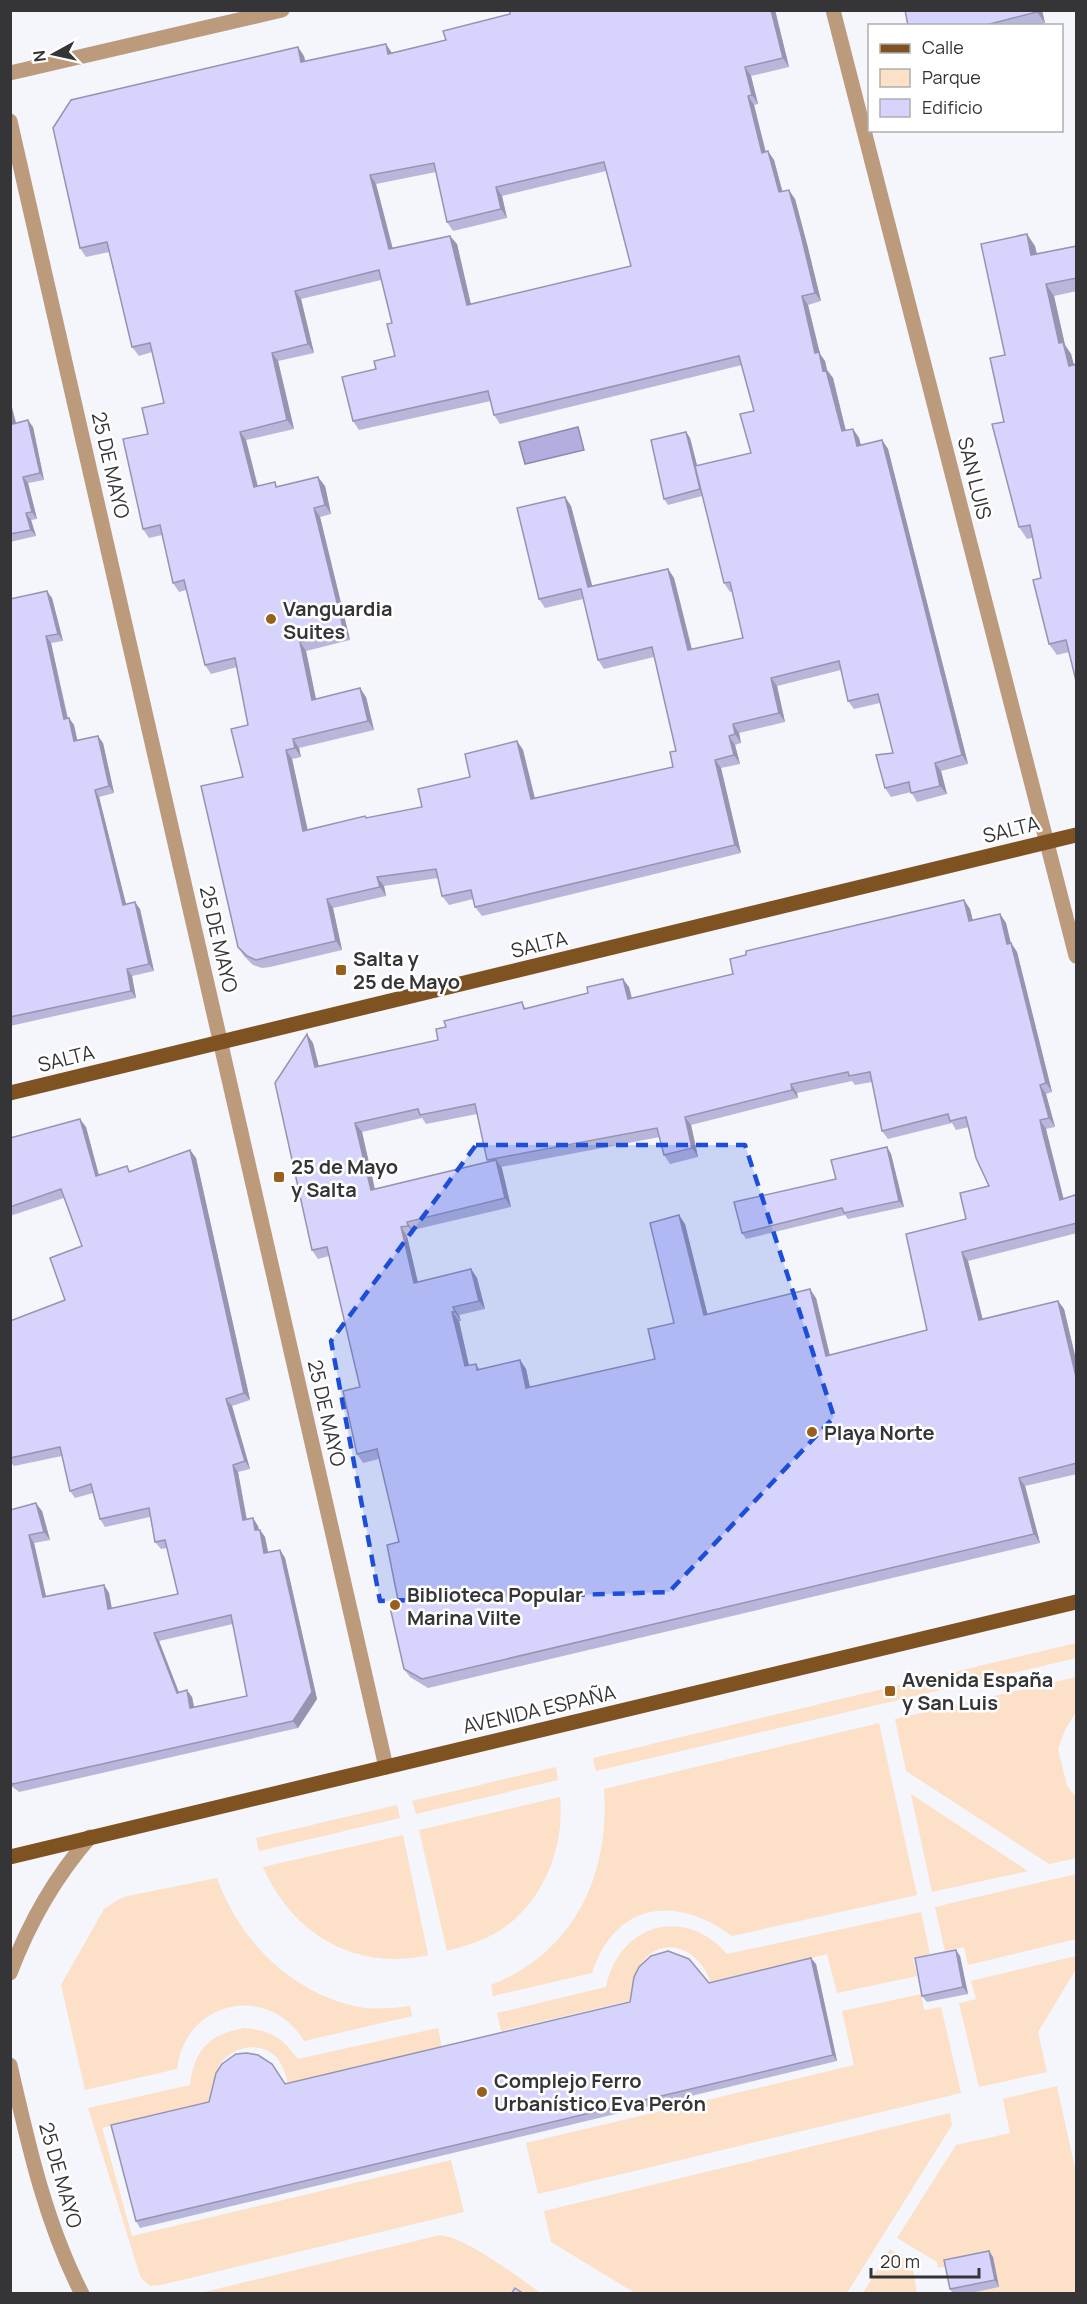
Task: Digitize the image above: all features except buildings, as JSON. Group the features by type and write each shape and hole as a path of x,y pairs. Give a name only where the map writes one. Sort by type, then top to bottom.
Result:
{"main road":[{"name":"SALTA","path":"10,1093 1077,835"},
{"name":"AVENIDA ESPAÑA","path":"10,1857 1077,1602"}],"street":[{"path":"10,73 282,10"},
{"name":"SAN LUIS","path":"833,10 1077,956"},
{"name":"25 DE MAYO","path":"10,121 386,1767"},
{"path":"10,1972 37,1912 72,1857 90,1837"},
{"name":"25 DE MAYO","path":"10,2065 45,2205 66,2264 82,2294"}],"highlighted area":[{"path":"476,1145 745,1145 834,1417 669,1592 380,1601 331,1341"}],"green space":[{"path":"1076,1643 1076,1658 596,1771 593,1758"},
{"path":"1076,1677 1076,1712 1065,1730 1058,1749 1067,1786 1076,1797 1076,1858 1049,1864 906,1771 895,1719"},
{"path":"879,1723 917,1895 732,1936 690,1914 669,1911 650,1912 632,1919 616,1931 602,1949 592,1973 493,1996 491,1985 520,1971 545,1953 565,1931 581,1907 593,1881 601,1852 604,1789"},
{"path":"556,1767 558,1780 416,1814 412,1801"},
{"path":"911,1794 1028,1871 932,1892"},
{"path":"560,1797 559,1836 554,1854 548,1873 528,1905 493,1935 447,1951 419,1830"},
{"path":"397,1805 400,1818 259,1851 256,1838"},
{"path":"403,1835 428,1955 401,1959 376,1958 352,1952 329,1942 309,1929 291,1911 275,1891 263,1867"},
{"path":"1076,1874 1076,1939 968,1965 964,1947 945,1951 935,1907"},
{"path":"217,1878 227,1901 254,1943 290,1977 335,2000 359,2007 378,2009 410,2006 412,2016 304,2041 289,2022 271,2011 251,2006 230,2007 211,2014 195,2027 183,2046 177,2069 85,2090 61,1985 104,1909 128,1896"},
{"path":"921,1912 930,1954 913,1959 917,1976 837,1993 827,1954 711,1983 702,1966 691,1954 677,1948 664,1948 652,1953 642,1963 635,1979 633,2000 501,2031 497,2013 606,1987 613,1965 624,1948 639,1936 656,1928 674,1926 692,1930 710,1939 727,1954"},
{"path":"1076,1956 1076,1969 1038,2032 1047,2072 979,2087 959,2003 976,1999 971,1981"},
{"path":"921,1994 924,2010 941,2007 961,2093 538,2194 526,2143 854,2065 842,2011"},
{"path":"244,2028 275,2036 298,2059 438,2028 442,2048 288,2084 283,2068 274,2055 259,2048 243,2048 228,2055 218,2068 214,2101 102,2128 132,2236 451,2160 464,2212 150,2286 141,2278 88,2108 190,2085 195,2063 205,2046 221,2035"},
{"path":"1057,2086 1076,2173 1076,2293 966,2293 999,2287 993,2257 938,2268 937,2262 897,2238 956,2145 1010,2133 1003,2099"},
{"path":"950,2113 952,2125 847,2293 635,2293 551,2242 544,2211"},
{"path":"440,2235 477,2250 538,2291 536,2294 196,2294"},
{"path":"890,2249 918,2268 913,2269 917,2293 863,2293"}],"water":[{"path":"578,427 584,450 525,464 519,442"}],"place":[{"name":"Vanguardia Suites","path":"271,619"},
{"name":"Salta y 25 de Mayo","path":"341,970"},
{"name":"25 de Mayo y Salta","path":"279,1177"},
{"name":"Playa Norte","path":"812,1432"},
{"name":"Biblioteca Popular Marina Vilte","path":"395,1605"},
{"name":"Avenida España y San Luis","path":"890,1691"},
{"name":"Complejo Ferro Urbanístico Eva Perón","path":"482,2092"}]}
